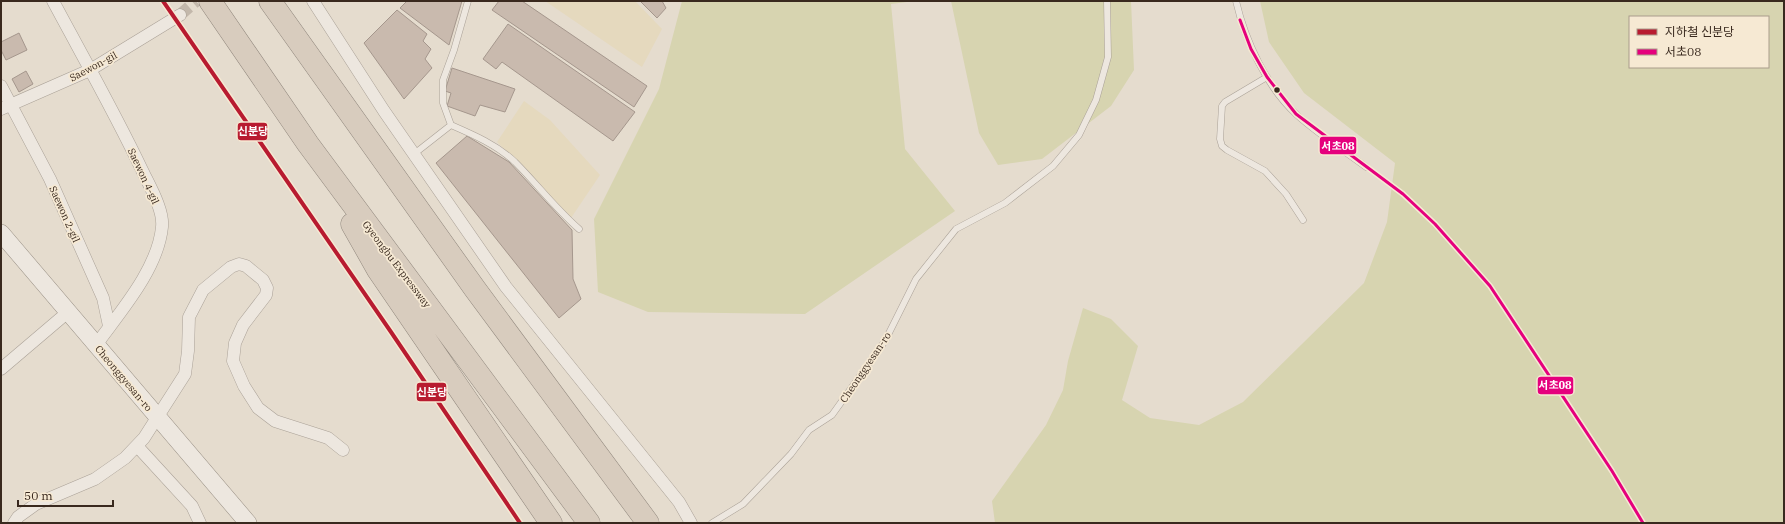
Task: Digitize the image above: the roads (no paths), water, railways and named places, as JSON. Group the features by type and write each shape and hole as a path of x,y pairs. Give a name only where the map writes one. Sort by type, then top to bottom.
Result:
{"highway":[{"name":"Gyeongbu Expressway","path":"210,1 308,144 589,523"},
{"path":"270,1 475,289 648,523"},
{"path":"308,144 378,270 552,523"}],"main road":[{"name":"Cheonggyesan-ro","path":"1,233 248,523"}],"street":[{"name":"Saewon 4-gil","path":"53,1 126,136 158,204 162,226 156,250 140,285 96,344"},
{"path":"312,1 414,154 506,287 679,502 691,523"},
{"name":"Saewon-gil","path":"6,107 90,70 180,14"},
{"name":"Saewon 2-gil","path":"1,86 6,107 50,178 100,291 109,326"},
{"path":"14,523 18,517 36,504 95,479 125,458 144,438 185,374 188,350 189,317 203,290 231,267 238,264 246,266 263,280 267,288 266,295 243,325 235,343 233,362 244,386 258,408 275,420 328,438 343,450"},
{"path":"1,369 68,312"},
{"path":"137,446 192,506 200,523"}],"lane":[{"path":"468,1 454,50 443,80 443,103 451,125 480,137 514,162 561,213 579,229"},
{"name":"Cheonggyesan-ro","path":"712,523 743,504 791,454 809,430 832,415 885,341 916,279 956,229 1004,203 1053,166 1079,135 1096,100 1108,57 1107,1"},
{"path":"1236,1 1240,20 1251,49 1268,77 1296,114 1366,167"},
{"path":"1268,77 1225,102 1221,111 1220,139 1222,146 1227,150 1265,171 1286,194 1303,220"},
{"path":"414,154 451,125"}],"tunnel":[{"path":"180,15 196,1"}],"metro line":[{"name":"신분당","path":"163,1 391,332 520,523"}]}
